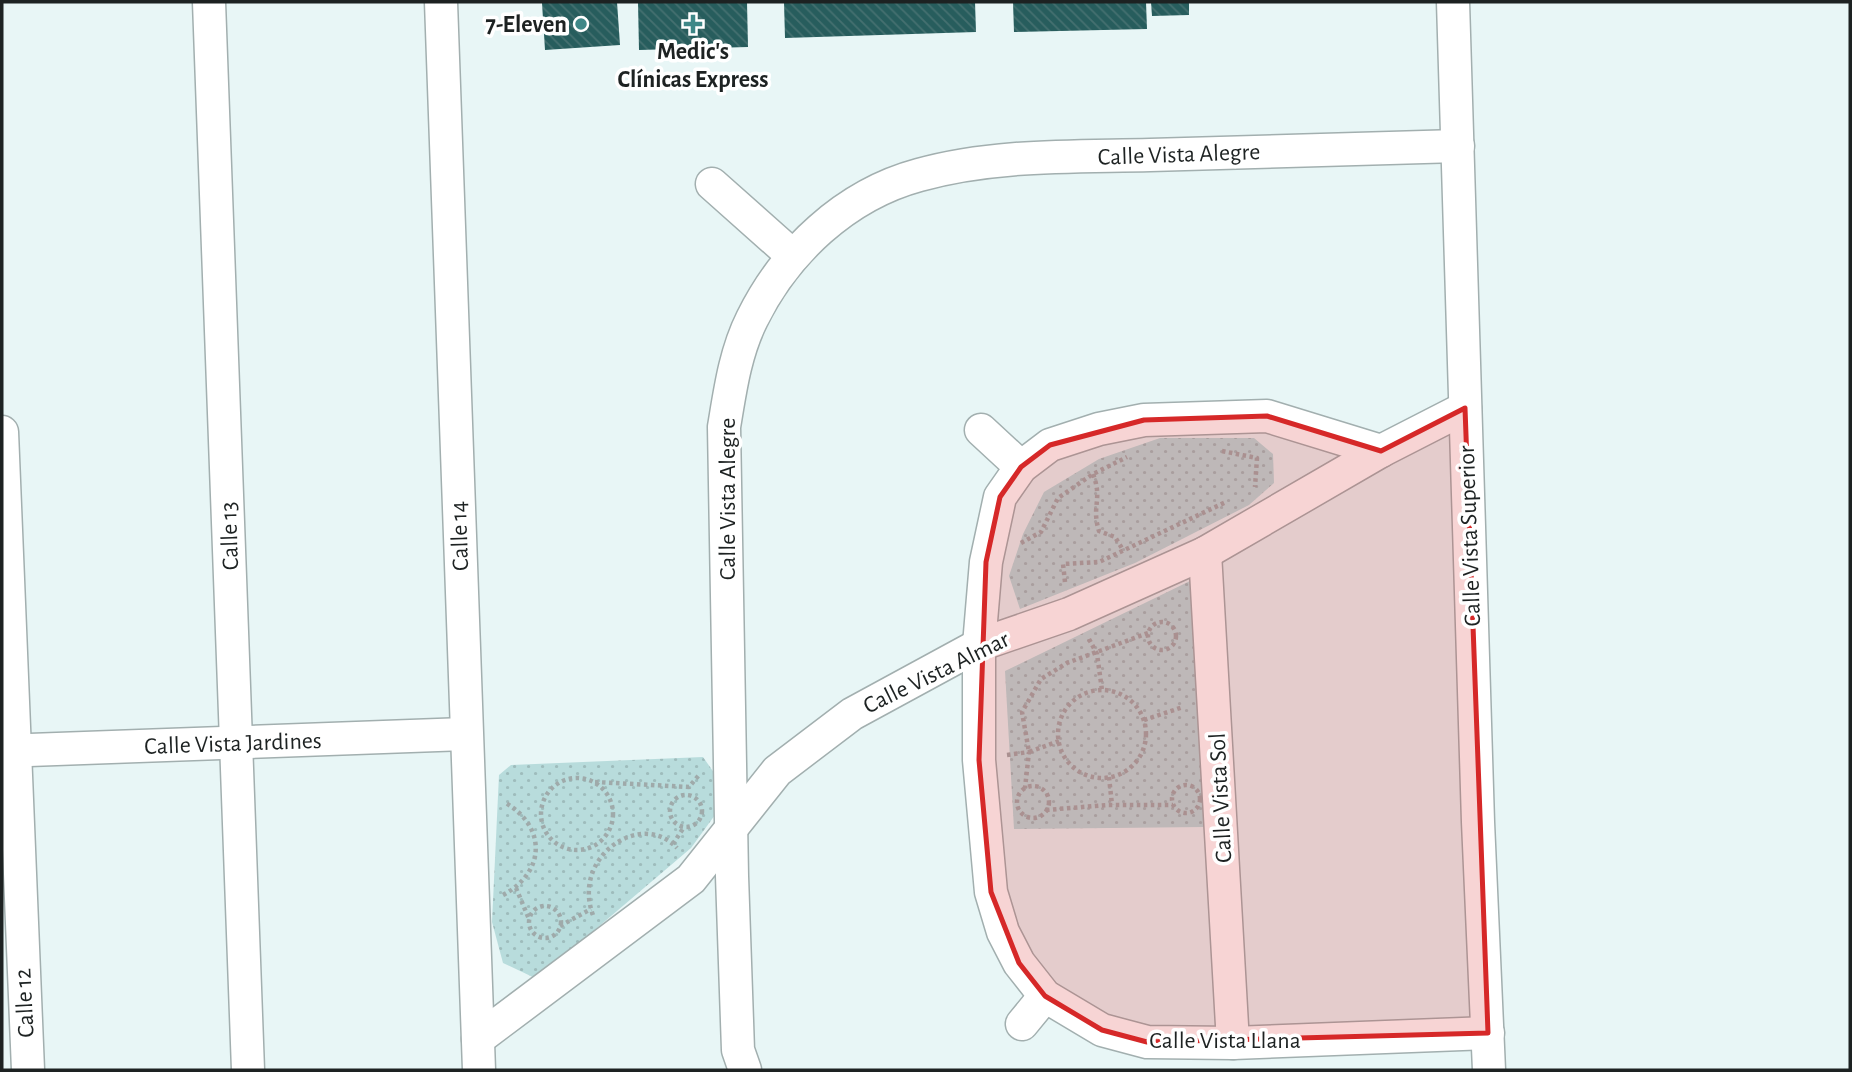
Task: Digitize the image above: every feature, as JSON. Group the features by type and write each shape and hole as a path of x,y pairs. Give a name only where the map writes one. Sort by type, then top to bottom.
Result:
{"street":[{"name":"Calle 13","path":"209,2 248,1070"},
{"name":"Calle 14","path":"441,2 479,1070"},
{"name":"Calle Vista Superior","path":"1453,2 1478,822 1489,1070"},
{"name":"Calle Vista Alegre","path":"745,1070 738,1050 724,427 732,374 751,320 793,256 829,220 872,193 918,175 995,162 1458,146"},
{"path":"712,184 793,256"},
{"name":"Calle Vista Almar","path":"478,1039 691,879 731,825 777,771 852,714 979,645 1069,614 1205,553 1381,451 1465,408"},
{"name":"Calle Vista Llana","path":"1381,451 1267,416 1144,420 1099,429 1051,445 1021,467 1000,497 986,562 979,645 979,760 991,892 1003,932 1019,963 1045,996 1102,1030 1147,1042 1233,1043 1488,1033"},
{"path":"981,430 1021,467"},
{"name":"Calle 12","path":"2,432 13,981 28,1070"},
{"name":"Calle Vista Sol","path":"1205,553 1233,1043"},
{"name":"Calle Vista Jardines","path":"8,751 465,734"},
{"path":"1022,1024 1045,996"}],"path":[{"path":"1210,450 1257,458 1255,488 1243,494"},
{"path":"986,562 1041,532 1058,498 1093,474 1133,454"},
{"path":"1093,474 1100,492 1094,515 1099,531 1115,537 1123,550"},
{"path":"1102,690 1097,654 1069,614 1063,564 1099,562 1231,499"},
{"path":"1025,788 1035,786 1044,791 1048,800 1045,810 1037,817 1022,814 1017,800 1025,788 1029,752 1022,712 1041,679 1067,663 1148,633 1156,623 1165,622 1173,627 1176,636 1173,644 1161,650 1152,646 1148,633"},
{"path":"1102,690 1124,695 1136,704 1144,720 1145,746 1140,758 1130,769 1109,777 1090,777 1077,771 1067,761 1059,741 1060,718 1068,705 1080,695 1102,690"},
{"path":"1144,720 1214,699"},
{"path":"1029,752 1059,741"},
{"path":"689,795 689,787 704,768"},
{"path":"1109,777 1112,805"},
{"path":"593,782 605,790 614,813 612,826 601,842 586,850 573,850 552,841 545,832 541,809 551,789 571,778 593,782 689,787"},
{"path":"673,844 684,827 699,821 702,811 699,801 689,795 675,799 670,807 671,818 684,827"},
{"path":"503,895 516,888 533,864 534,838 527,820 504,802"},
{"path":"1045,810 1173,804"},
{"path":"534,838 545,832"},
{"path":"596,922 591,909 589,881 595,864 607,849 623,839 641,835 660,837 680,851"},
{"path":"601,842 607,849"},
{"path":"516,888 531,930 539,937 554,935 560,926 591,909"},
{"path":"529,920 537,908 547,907 556,911 560,926"}],"highlighted area":[{"path":"1465,408 1488,1033 1147,1042 1102,1030 1045,996 1019,963 991,892 979,760 986,562 1000,497 1021,467 1050,445 1144,420 1267,416 1381,451"}],"shaded area":[{"path":"1160,438 1254,438 1273,454 1274,483 1249,505 1135,563 1020,609 1009,576 1023,534 1044,492 1099,459"},
{"path":"1192,580 1206,827 1014,829 1005,671"},
{"path":"703,757 717,777 715,815 691,848 537,979 503,963 492,922 499,775 511,765"}],"building":[{"name":"7-Eleven","path":"617,2 620,45 545,50 542,3"},
{"name":"Medic's Clínicas Express","path":"638,2 747,2 748,47 639,50"},
{"path":"784,2 975,2 976,32 785,38"},
{"path":"1013,2 1146,2 1147,29 1014,32"},
{"path":"1151,2 1189,2 1189,15 1152,16"}],"place":[{"name":"7-Eleven","path":"581,24"},
{"name":"Medic's Clínicas Express","path":"693,24"}]}
